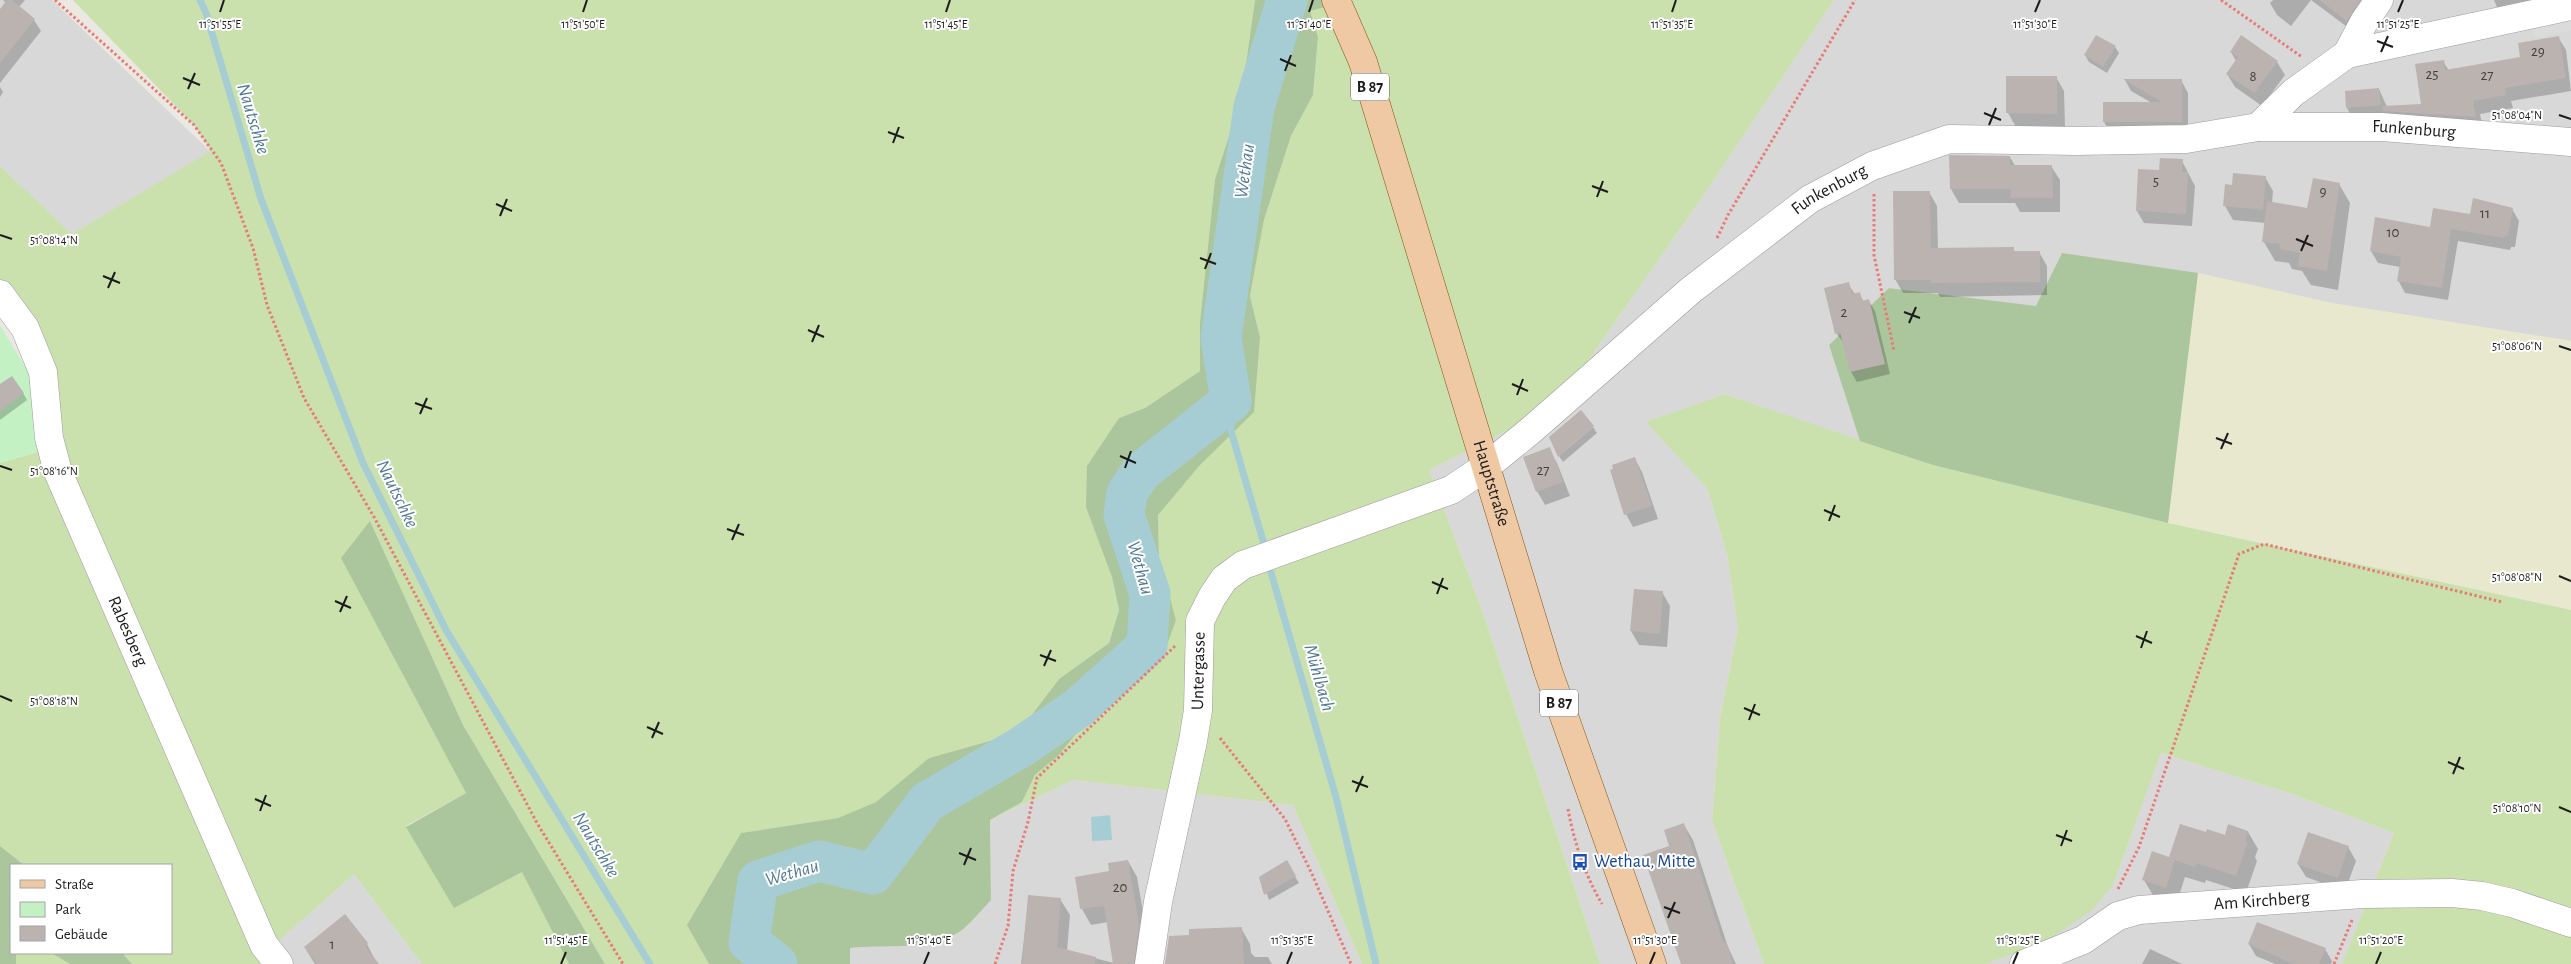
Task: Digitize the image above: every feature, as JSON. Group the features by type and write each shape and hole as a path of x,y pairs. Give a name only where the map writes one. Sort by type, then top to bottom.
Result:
{"main road":[{"name":"Hauptstraße","path":"1336,0 1363,62 1550,677 1652,964"}],"street":[{"path":"2347,54 2364,22 2379,0"},
{"path":"2258,127 2294,92 2347,54 2571,6"},
{"name":"Funkenburg","path":"1487,466 1599,372 1691,290 1810,199 1872,166 1948,139 2077,141 2186,139 2258,127 2382,128 2571,142"},
{"name":"Rabesberg","path":"0,294 26,328 43,372 49,438 58,472 264,945 279,964"},
{"name":"Untergasse","path":"1149,964 1158,902 1198,710 1200,621 1224,579 1243,565 1279,551 1448,492 1487,466"},
{"name":"Am Kirchberg","path":"2024,964 2083,940 2118,916 2139,910 2362,894 2452,894 2482,896 2512,902 2571,923"}],"path":[{"path":"55,0 194,125 221,163 253,248 267,305 304,398 374,517 537,823 623,964"},
{"path":"1716,240 1728,214 1855,0"},
{"path":"2221,0 2322,72"},
{"path":"1874,221 1874,255 1894,351"},
{"path":"2101,926 2139,847 2239,554 2264,544 2502,602"},
{"path":"995,964 1008,926 1013,871 1028,822 1037,778 1200,621"},
{"path":"1198,710 1285,819 1312,874 1351,964"},
{"path":"2334,964 2362,894"}],"shaded area":[{"path":"0,0 52,0 211,152 72,234 0,166"},
{"path":"1834,0 2571,0 2571,341 2331,303 2198,273 2036,307 1889,288 1829,345 1860,441 1724,394 1647,422 1707,488 1727,554 1738,629 1720,718 1712,821 1764,964 1600,964 1483,613 1429,470 1520,424 1585,365 1703,196"},
{"path":"2571,17 2571,31 2534,38 2531,24"},
{"path":"2161,753 2298,796 2394,833 2342,964 1986,964 2045,942 2113,885"},
{"path":"1073,780 1293,805 1362,964 850,964 849,948 870,945 991,900 990,820"},
{"path":"354,874 422,964 270,964 263,955"}],"green space":[{"path":"73,0 1255,0 1241,99 1215,179 1200,322 1200,371 1145,408 1119,418 1112,577 1119,610 1109,643 1059,679 1018,733 929,758 876,802 838,818 741,833 688,924 709,964 605,964 463,725 370,521 447,755 466,793 406,826 523,872 569,964 422,964 354,874 263,955 270,964 132,964 123,954 172,954 172,864 23,864 0,846 0,463 41,451 34,328 0,283 0,166 72,234 211,151 194,125"},
{"path":"1255,0 1352,0 1310,11 1318,37 1313,95 1291,136 1264,220 1250,296 1260,337 1254,412 1200,465 1158,515 1159,557 1176,620 1162,659 1120,698 1084,724 1059,755 1035,775 1022,802 990,820 991,900 959,932 943,940 917,945 850,948 850,964 709,964 687,925 741,833 838,818 876,802 929,758 1018,733 1059,679 1109,643 1119,610 1112,577 1086,507 1087,466 1119,418 1145,408 1200,371 1200,322 1215,179 1241,99"},
{"path":"1352,0 1834,0 1703,196 1585,365 1520,424 1429,470 1483,613 1600,964 1362,964 1293,805 1073,780 990,820 1022,802 1035,775 1059,755 1084,724 1120,698 1176,620 1159,557 1158,514 1200,465 1260,337 1250,296 1264,220 1291,136 1313,95 1318,37 1310,11"},
{"path":"2062,253 2198,273 2168,523 1933,465 1860,441 1829,345 1889,288 2036,306"},
{"path":"2198,273 2331,303 2571,341 2571,610 2168,523"},
{"path":"0,325 30,375 42,450 0,463"},
{"path":"1724,394 1933,465 2168,523 2571,610 2571,964 2342,964 2394,833 2298,796 2161,753 2113,885 2092,910 2045,942 1986,964 1764,964 1712,821 1720,718 1738,629 1727,554 1707,488 1646,422"},
{"path":"370,521 463,725 605,964 569,964 522,872 454,908 406,827 466,793 341,558"},
{"path":"0,846 23,864 10,864 10,954 16,954 16,964 0,964"},
{"path":"16,954 53,954 70,964 16,964"},
{"path":"53,954 123,954 132,964 70,964"}],"water":[{"path":"1110,815 1112,840 1092,841 1091,817"}],"building":[{"path":"7,0 12,0 35,19 0,63 0,9"},
{"path":"2319,0 2360,0 2347,21"},
{"path":"2096,35 2116,46 2103,67 2084,55"},
{"path":"2241,35 2278,61 2254,93 2226,74 2238,57 2230,52"},
{"path":"2559,36 2566,78 2505,88 2506,95 2473,101 2476,117 2383,111 2382,106 2421,104 2415,64 2444,60 2445,70 2520,57 2518,43"},
{"path":"2006,76 2057,76 2057,114 2006,113"},
{"path":"2123,79 2182,79 2182,122 2103,122 2103,102 2162,102"},
{"path":"2379,88 2381,105 2346,108 2345,91"},
{"path":"1949,155 2010,156 2010,165 2052,165 2053,198 2010,198 2011,189 1950,189"},
{"path":"2160,158 2183,159 2182,172 2188,172 2186,214 2136,211 2138,169 2159,170"},
{"path":"2233,173 2266,176 2263,210 2223,206 2225,184 2232,185"},
{"path":"2313,178 2340,183 2327,271 2298,266 2300,253 2279,249 2280,244 2262,242 2267,201 2307,208"},
{"path":"1893,191 1930,191 1931,248 2014,247 2014,251 2040,251 2040,282 1931,283 1930,280 1894,280"},
{"path":"2473,198 2513,208 2508,236 2505,235 2504,238 2451,229 2442,288 2397,281 2401,257 2370,251 2375,217 2430,227 2433,208 2470,214"},
{"path":"1849,282 1852,294 1860,292 1862,301 1869,299 1885,364 1850,372 1840,332 1835,334 1824,288"},
{"path":"12,376 24,393 0,411 0,384"},
{"path":"1581,410 1594,426 1558,457 1549,437"},
{"path":"1550,447 1563,482 1536,492 1523,457"},
{"path":"1635,457 1652,506 1624,515 1610,470 1613,469 1612,465"},
{"path":"1634,589 1663,591 1660,634 1630,631"},
{"path":"1684,823 1723,942 1726,941 1733,964 1681,964 1643,855 1669,846 1664,830"},
{"path":"2180,824 2206,832 2207,829 2225,835 2228,824 2248,831 2245,842 2248,842 2236,876 2196,863 2195,867 2175,860 2166,888 2142,880 2152,851 2169,857"},
{"path":"2308,832 2349,846 2338,878 2297,864"},
{"path":"1128,860 1139,924 1134,964 1113,964 1104,906 1080,909 1075,877 1109,871 1108,863"},
{"path":"1287,860 1296,876 1264,895 1259,877"},
{"path":"1028,895 1061,898 1057,947 1096,957 1095,964 1022,964"},
{"path":"345,914 368,943 365,946 379,964 317,964 304,947"},
{"path":"2257,922 2326,948 2319,964 2294,964 2248,944"},
{"path":"1242,927 1244,964 1165,964 1169,936 1189,935 1189,929"}],"waterway":[{"name":"Nautschke","path":"200,0 206,13 261,199 363,463 446,630 650,964"},
{"name":"Wethau","path":"777,964 749,942 758,881 819,861 873,874 927,802 1021,747 1078,708 1147,646 1150,594 1124,515 1127,493 1141,472 1231,401 1221,338 1254,107 1287,0"},
{"name":"Mühlbach","path":"1231,401 1231,431 1266,551"},
{"name":"Mühlbach","path":"1268,562 1336,797 1376,964"}],"place":[{"name":"Wethau, Mitte","path":"1580,862"}]}
